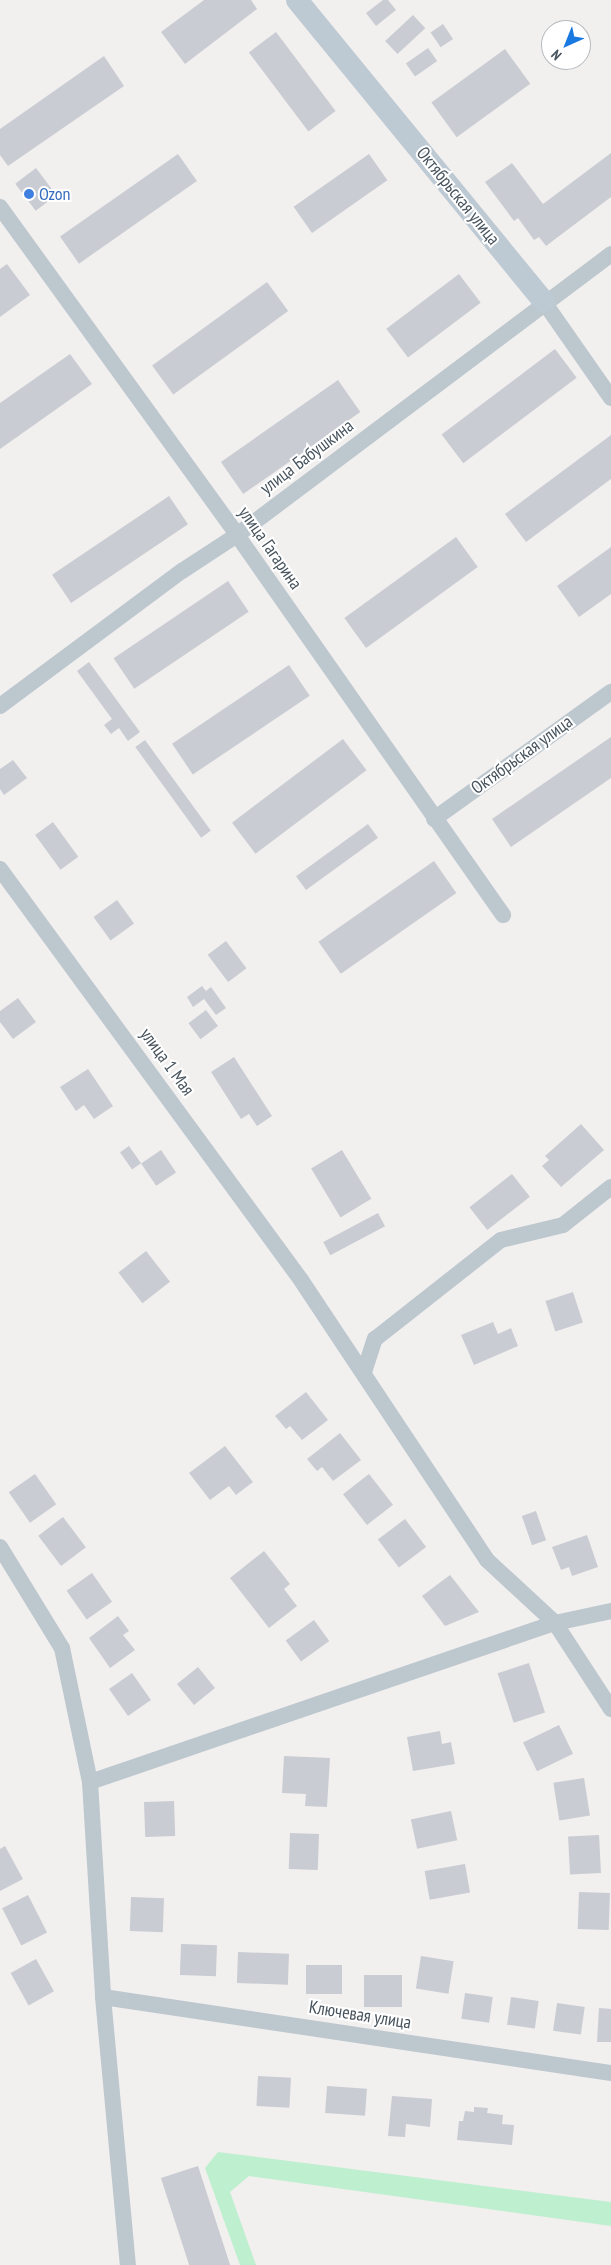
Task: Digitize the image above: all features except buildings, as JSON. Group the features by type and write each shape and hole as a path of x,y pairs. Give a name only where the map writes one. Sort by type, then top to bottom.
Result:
{"street":[{"name":"Октябрьская улица","path":"297,0 544,302 611,398"},
{"name":"улица Гагарина","path":"0,207 237,535 503,915"},
{"name":"улица Бабушкина","path":"0,706 182,571 237,535 544,302 611,254"},
{"name":"Октябрьская улица","path":"434,819 611,692"},
{"name":"улица 1 Мая","path":"0,869 301,1280 488,1560 555,1622 611,1709"},
{"path":"364,1372 375,1339 501,1240 562,1225 611,1187"},
{"path":"0,1547 62,1648 90,1782 103,1997 128,2265"},
{"path":"90,1782 555,1622 611,1611"},
{"name":"Ключевая улица","path":"103,1997 611,2073"}],"green space":[{"path":"218,2152 611,2202 611,2226 249,2176 230,2192 256,2265 240,2265 205,2168"}],"place":[{"name":"Ozon","path":"29,194"}]}
